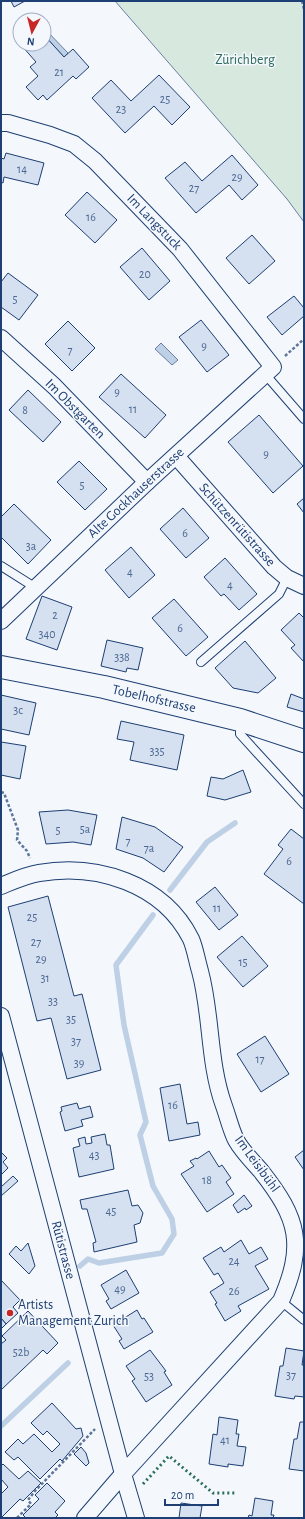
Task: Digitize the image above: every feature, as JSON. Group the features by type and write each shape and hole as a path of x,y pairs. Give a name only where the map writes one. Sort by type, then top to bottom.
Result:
{"main road":[{"name":"Tobelhofstrasse","path":"1,667 104,687 240,720 304,740"}],"street":[{"name":"Im Langstuck","path":"1,123 8,123 74,144 95,160 180,249 269,370"},
{"name":"Im Obstgarten","path":"1,338 54,386 147,482"},
{"name":"Alte Gockhauserstrasse","path":"1,621 147,482 269,370"},
{"name":"Schützenrütistrasse","path":"176,456 274,567 287,578 304,586"},
{"name":"Im Leisibühl","path":"1,886 37,873 61,870 92,871 119,878 150,893 174,915 191,939 202,979 214,1067 222,1100 237,1141 279,1194 294,1223 298,1250 297,1261 292,1278 281,1301 123,1474"},
{"name":"Rütistrasse","path":"1,1016 123,1474"},
{"path":"85,1518 123,1474"},
{"path":"123,1474 136,1518"}],"lane":[{"path":"269,370 304,419"},
{"path":"1,566 36,588"},
{"path":"201,662 279,594 287,578"},
{"path":"240,720 240,734 304,804"},
{"path":"281,1301 304,1320"}],"path":[{"path":"302,1 304,9"},
{"path":"269,370 304,339"},
{"path":"1,792 4,793 18,830 17,840 27,851 37,873"},
{"path":"17,1518 31,1504 28,1500 83,1441"}],"green space":[{"name":"Zürichberg","path":"115,1 304,1 304,222 287,199"}],"water":[{"path":"52,36 68,53 64,57 52,44"},
{"path":"161,343 178,360 172,365 155,349"}],"building":[{"path":"11,1 25,1 14,7"},
{"path":"52,44 64,57 73,49 89,67 76,79 73,76 47,100 43,95 38,100 26,87 38,76 30,67 36,62 27,52 52,52"},
{"path":"159,75 190,107 172,125 154,106 125,133 92,98 111,80 131,101"},
{"path":"6,153 44,163 38,185 4,177 3,183 1,182 1,158 4,159"},
{"path":"232,155 258,185 242,200 229,185 196,213 165,178 185,162 202,181"},
{"path":"87,192 117,220 95,243 65,215"},
{"path":"252,235 275,261 249,284 226,258"},
{"path":"142,248 170,281 149,300 120,267"},
{"path":"8,273 38,295 19,320 1,307 1,282"},
{"path":"294,296 304,308 304,316 282,335 267,317"},
{"path":"201,320 229,355 207,372 179,337"},
{"path":"68,321 95,348 72,371 45,344"},
{"path":"121,374 166,415 145,438 99,397"},
{"path":"28,390 61,422 43,442 9,410"},
{"path":"259,415 303,466 273,493 228,442"},
{"path":"79,461 107,489 85,510 57,482"},
{"path":"304,498 304,513 297,504"},
{"path":"14,504 51,540 28,564 1,537 1,517"},
{"path":"183,508 209,538 186,558 160,529"},
{"path":"131,547 155,575 129,598 105,570"},
{"path":"225,558 257,594 239,610 224,594 221,596 204,577"},
{"path":"42,596 72,607 57,650 26,639"},
{"path":"174,599 208,637 186,656 152,618"},
{"path":"299,613 304,618 304,662 291,648 295,645 281,630"},
{"path":"107,640 143,648 138,670 127,668 126,672 101,666"},
{"path":"245,641 276,678 258,693 233,688 215,668"},
{"path":"291,694 304,699 304,712 287,707"},
{"path":"1,695 36,703 29,735 1,729"},
{"path":"121,721 184,735 177,770 130,760 134,742 117,739"},
{"path":"1,742 26,746 20,779 1,775"},
{"path":"243,770 251,792 225,800 207,796 211,777 223,779"},
{"path":"68,810 97,815 91,845 73,842 46,844 39,812"},
{"path":"122,817 155,827 183,847 164,872 143,858 116,849"},
{"path":"291,829 304,839 304,904 264,874 283,849 278,845"},
{"path":"215,887 238,915 219,930 196,902"},
{"path":"48,896 74,996 82,994 101,1070 67,1079 51,1018 37,1021 8,907"},
{"path":"242,936 268,966 243,987 217,957"},
{"path":"265,1036 289,1074 261,1092 237,1054"},
{"path":"180,1084 187,1124 198,1122 200,1135 169,1141 160,1088"},
{"path":"77,1103 79,1109 90,1106 93,1117 81,1120 83,1126 65,1131 60,1112 62,1111 61,1107"},
{"path":"105,1134 107,1145 110,1145 114,1169 79,1177 73,1148 80,1146 78,1139 85,1137 86,1144 92,1143 91,1137"},
{"path":"304,1150 304,1170 295,1157"},
{"path":"209,1151 219,1167 222,1165 231,1178 226,1182 234,1194 207,1212 181,1174 194,1166 190,1161 196,1158 197,1159"},
{"path":"1,1152 7,1158 3,1162 8,1168 1,1175"},
{"path":"13,1176 18,1181 1,1196 1,1187"},
{"path":"128,1190 132,1206 138,1205 143,1213 140,1223 134,1225 137,1242 94,1252 93,1243 96,1242 87,1209 82,1209 80,1200"},
{"path":"244,1195 252,1206 246,1210 245,1208 238,1213 233,1205"},
{"path":"241,1240 249,1254 261,1247 268,1259 255,1266 269,1289 238,1306 241,1311 225,1321 210,1292 224,1283 218,1273 214,1275 203,1258 221,1247 224,1252"},
{"path":"28,1243 35,1266 29,1274 9,1254 16,1246 21,1251"},
{"path":"126,1270 139,1293 111,1309 106,1301 109,1299 101,1285"},
{"path":"1,1280 20,1300 13,1307 18,1313 6,1324 1,1318"},
{"path":"137,1310 142,1319 144,1318 153,1332 124,1349 119,1341 122,1339 113,1325"},
{"path":"28,1311 58,1343 47,1354 43,1350 1,1390 1,1344 6,1340 2,1336"},
{"path":"1,1318 6,1324 1,1329"},
{"path":"286,1348 304,1351 302,1365 304,1365 304,1397 295,1396 294,1399 275,1396 280,1366 283,1366"},
{"path":"150,1350 166,1371 164,1372 172,1385 146,1402 132,1381 135,1379 126,1366"},
{"path":"52,1403 76,1429 81,1428 83,1436 62,1461 60,1459 40,1479 18,1457 14,1460 5,1452 18,1439 23,1444 34,1434 52,1452 60,1444 47,1431 43,1435 31,1423"},
{"path":"219,1417 238,1420 236,1434 239,1434 237,1446 246,1447 243,1466 228,1464 228,1467 209,1464 213,1434 217,1435"},
{"path":"300,1422 304,1422 304,1471 289,1469 294,1439 297,1439"},
{"path":"81,1447 86,1453 89,1463 86,1466 74,1454"},
{"path":"3,1464 19,1479 28,1471 41,1483 23,1501 20,1499 1,1518 1,1494 8,1487 1,1479 1,1466"},
{"path":"47,1483 65,1501 55,1512 58,1515 55,1518 26,1518 23,1515 39,1499 35,1495"},
{"path":"255,1498 273,1501 271,1515 274,1515 273,1518 248,1518 249,1515 252,1516"},
{"path":"181,1503 202,1506 200,1518 179,1518"}],"waterway":[{"path":"170,890 207,842 235,823"},
{"path":"80,1266 88,1259 99,1263 162,1253 174,1234 172,1219 153,1186 140,1135 146,1122 124,1025 116,965 153,915"},
{"path":"1,1426 68,1363"}],"hedge":[{"path":"143,1484 169,1456 213,1493 235,1493"}],"place":[{"name":"Artists Management Zurich","path":"10,1313"}]}
